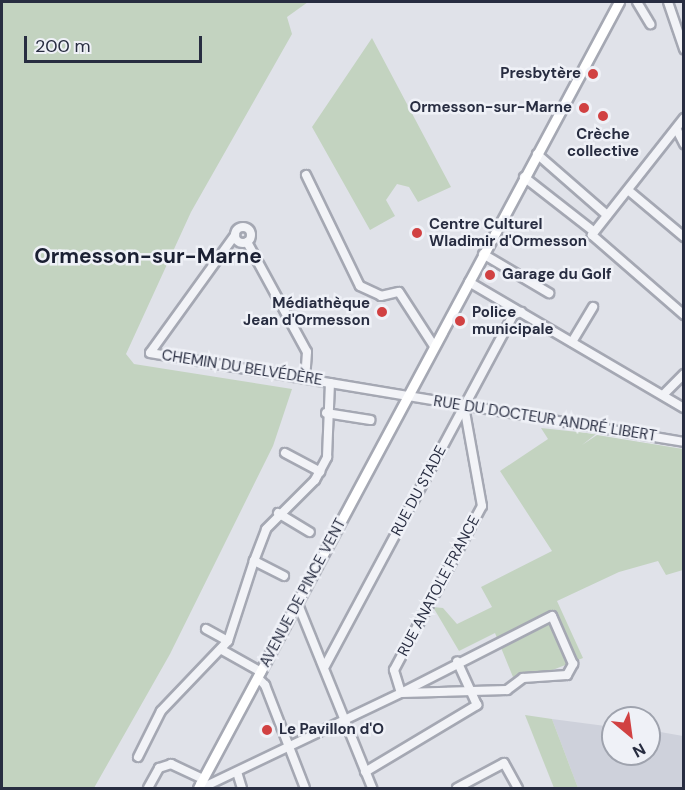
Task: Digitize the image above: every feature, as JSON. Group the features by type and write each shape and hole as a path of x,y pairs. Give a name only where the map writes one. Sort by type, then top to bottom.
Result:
{"main road":[{"name":"AVENUE DE PINCE VENT","path":"200,784 619,2"}],"street":[{"path":"637,2 650,24"},
{"path":"668,2 684,49"},
{"path":"593,231 677,130 684,118"},
{"path":"677,130 684,144"},
{"path":"537,154 607,215"},
{"path":"306,175 360,286 381,296 399,292 434,346"},
{"path":"524,177 593,231 594,241 684,315"},
{"path":"628,190 684,237"},
{"path":"247,242 249,229 240,227 235,235 247,242 307,352 305,379"},
{"name":"CHEMIN DU BELVÉDÈRE","path":"235,235 150,353 407,396"},
{"path":"483,254 549,293"},
{"path":"469,282 511,306 517,314 664,393 684,408"},
{"path":"572,342 593,308"},
{"name":"RUE DU STADE","path":"325,666 464,406 517,314"},
{"path":"664,393 684,374"},
{"path":"138,757 167,705 222,650 228,641 254,561 278,513 320,472 330,441 326,413 330,383"},
{"name":"RUE DU DOCTEUR ANDRÉ LIBERT","path":"407,396 684,442"},
{"name":"RUE ANATOLE FRANCE","path":"401,693 394,670 482,506 464,406"},
{"path":"326,413 370,420"},
{"path":"285,453 320,472"},
{"path":"278,513 310,532"},
{"path":"254,561 284,576"},
{"path":"297,602 325,666 372,789"},
{"path":"148,789 159,768 171,764 200,784 237,772 401,693 458,661 545,618 557,622 573,664 567,675 522,678 507,690 401,693"},
{"path":"204,628 228,641"},
{"path":"222,650 259,675 305,789"},
{"path":"366,772 477,705 458,661"},
{"path":"457,789 504,763 518,789"},
{"path":"237,772 242,789"}],"shaded area":[{"path":"552,719 601,725 601,766 661,766 661,732 683,736 683,788 578,788"}],"green space":[{"path":"2,2 308,2 287,17 292,34 191,212 126,354 134,364 292,389 273,446 170,654 94,788 2,788"},
{"path":"372,38 451,187 418,202 409,187 397,184 386,200 395,216 370,230 312,127"},
{"path":"541,428 596,434 582,445 597,435 683,449 683,570 666,575 658,561 619,572 557,601 583,658 545,673 513,677 495,633 459,651 433,607 443,608 457,624 492,607 481,587 552,551 500,471 548,439"},
{"path":"525,715 552,719 578,788 554,788"}],"place":[{"name":"Presbytère","path":"593,74"},
{"name":"Ormesson-sur-Marne","path":"584,108"},
{"name":"Crèche collective","path":"603,116"},
{"name":"Centre Culturel Wladimir d'Ormesson","path":"417,233"},
{"name":"Garage du Golf","path":"490,275"},
{"name":"Médiathèque Jean d'Ormesson","path":"382,312"},
{"name":"Police municipale","path":"460,321"},
{"name":"Le Pavillon d'O","path":"267,730"}],"district":[{"name":"Ormesson-sur-Marne","path":"148,256"}]}
